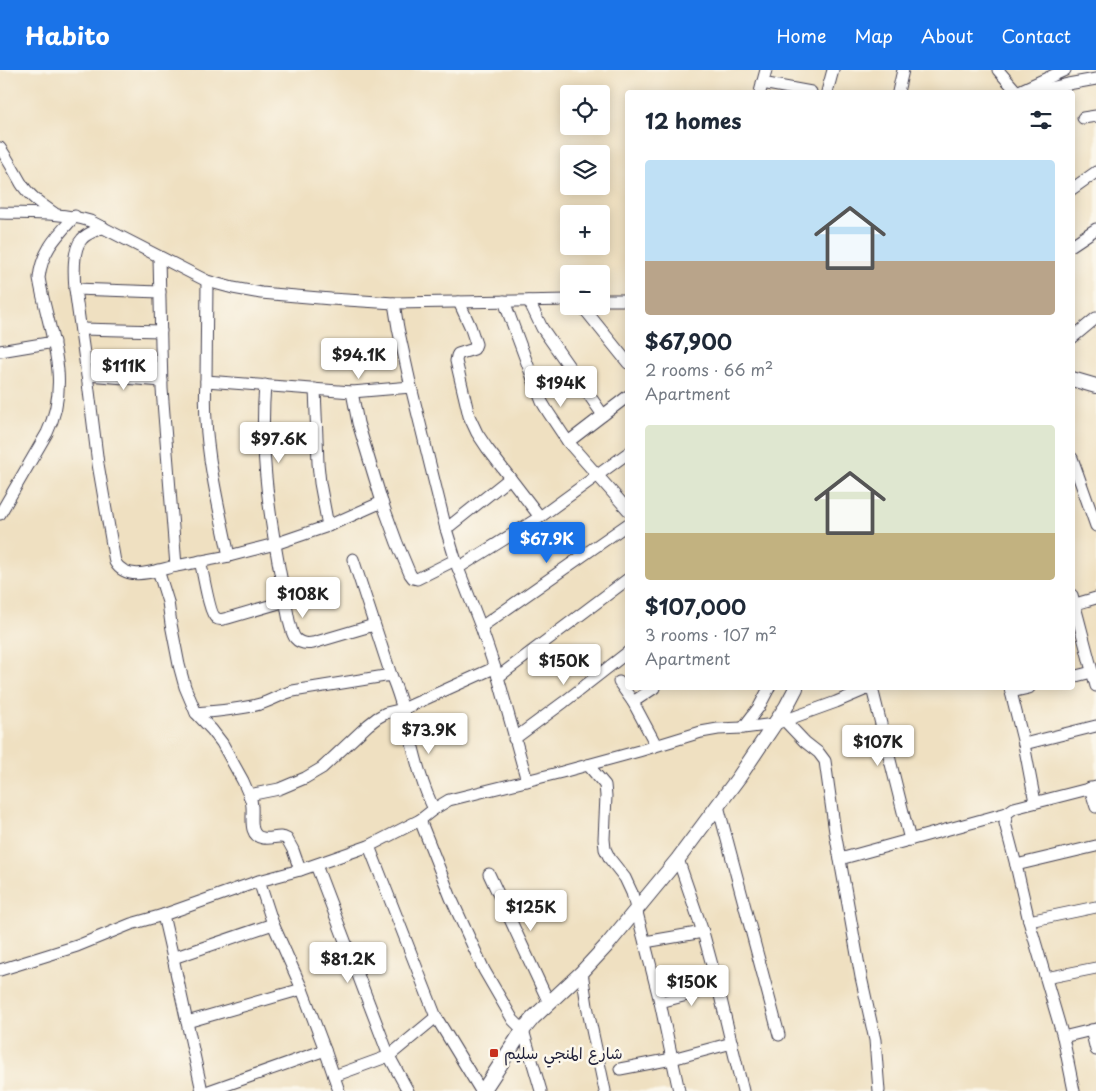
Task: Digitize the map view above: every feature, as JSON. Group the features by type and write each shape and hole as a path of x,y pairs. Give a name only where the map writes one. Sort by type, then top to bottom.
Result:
{"street":[{"path":"766,70 761,88 786,90"},
{"path":"828,90 833,70"},
{"path":"898,90 903,70"},
{"path":"998,70 1013,90"},
{"path":"1019,90 1065,70 1068,84"},
{"path":"1048,90 1096,79"},
{"path":"1083,118 1096,116"},
{"path":"0,148 21,184 33,198 54,213"},
{"path":"1075,187 1096,172"},
{"path":"0,213 54,213 75,216 103,227 207,281 261,293 394,303 560,300"},
{"path":"0,514 33,458 51,424 55,412 59,375 56,350 39,278 44,256 48,248 75,216"},
{"path":"103,227 88,234 80,240 76,247 74,289 81,329 98,464 115,562 120,569 129,573 140,574 229,556 275,544 328,526 382,502"},
{"path":"1075,243 1096,229"},
{"path":"159,257 162,381 176,566"},
{"path":"207,281 205,423 229,556"},
{"path":"74,289 160,292"},
{"path":"610,300 625,300"},
{"path":"504,301 542,402 568,442 625,507"},
{"path":"529,301 542,328 603,415"},
{"path":"459,302 476,344 474,350 456,356 469,416 487,448 540,517"},
{"path":"394,303 411,387 446,529 496,672 527,781"},
{"path":"589,315 625,359"},
{"path":"1075,336 1096,318"},
{"path":"81,329 161,331"},
{"path":"0,351 54,342"},
{"path":"87,375 162,381"},
{"path":"1075,380 1096,386"},
{"path":"206,381 352,392 411,387"},
{"path":"265,385 263,431 266,478 275,544 293,634 296,640 306,644 374,625"},
{"path":"315,389 320,483 328,526"},
{"path":"352,392 360,430 382,502 410,574 417,579 457,564 540,517 625,455"},
{"path":"568,442 625,398"},
{"path":"1075,466 1096,526"},
{"path":"446,529 510,478"},
{"path":"481,627 625,526"},
{"path":"353,559 398,691 424,788 434,809"},
{"path":"200,561 210,606 215,618 219,620 286,601"},
{"path":"158,570 168,602 179,665 185,687 196,713 222,743 243,781 252,802 252,826 254,832 263,838 279,836 287,839 300,870"},
{"path":"249,795 280,789 322,768 376,718 496,672 625,581"},
{"path":"1075,601 1096,598"},
{"path":"1075,608 1096,686"},
{"path":"514,739 625,654"},
{"path":"1075,676 1092,672"},
{"path":"196,713 247,708 293,691 391,675"},
{"path":"619,682 633,702 656,745"},
{"path":"633,702 651,690"},
{"path":"744,728 768,690"},
{"path":"369,846 436,1017 482,1091 522,1030 582,972 678,859 780,723 795,690"},
{"path":"0,970 77,946 131,924 163,915 259,881 316,865 369,846 420,820 443,803 456,798 588,765 701,732 780,723 866,690"},
{"path":"872,690 910,840"},
{"path":"1010,690 1024,744 1035,802"},
{"path":"780,723 819,753 825,761 861,977 875,1040 880,1091"},
{"path":"1024,744 1096,726"},
{"path":"588,765 605,785 604,839 607,854 629,885 637,909 679,1091"},
{"path":"840,859 1093,787 1096,807"},
{"path":"718,806 779,1035"},
{"path":"1007,813 1005,823 1028,921 1063,1037 1074,1091"},
{"path":"420,820 451,898 484,970 513,1020 522,1030 540,1091"},
{"path":"1016,865 1096,846"},
{"path":"678,859 703,932 743,1091"},
{"path":"316,865 389,1056 408,1091"},
{"path":"489,874 549,1002"},
{"path":"259,881 273,924 302,989 339,1091"},
{"path":"1028,921 1096,907"},
{"path":"163,915 202,1091"},
{"path":"173,958 273,924"},
{"path":"645,942 703,932"},
{"path":"1046,978 1096,968"},
{"path":"582,972 587,1006 605,1091"},
{"path":"660,1002 718,988"},
{"path":"186,1022 302,989"},
{"path":"334,1076 389,1056 436,1017"},
{"path":"1063,1037 1094,1030 1096,1050"},
{"path":"620,1069 672,1059 732,1043"},
{"path":"209,1091 325,1050"}],"place":[{"name":"شارع المنجي سليم","path":"494,1053"}]}
